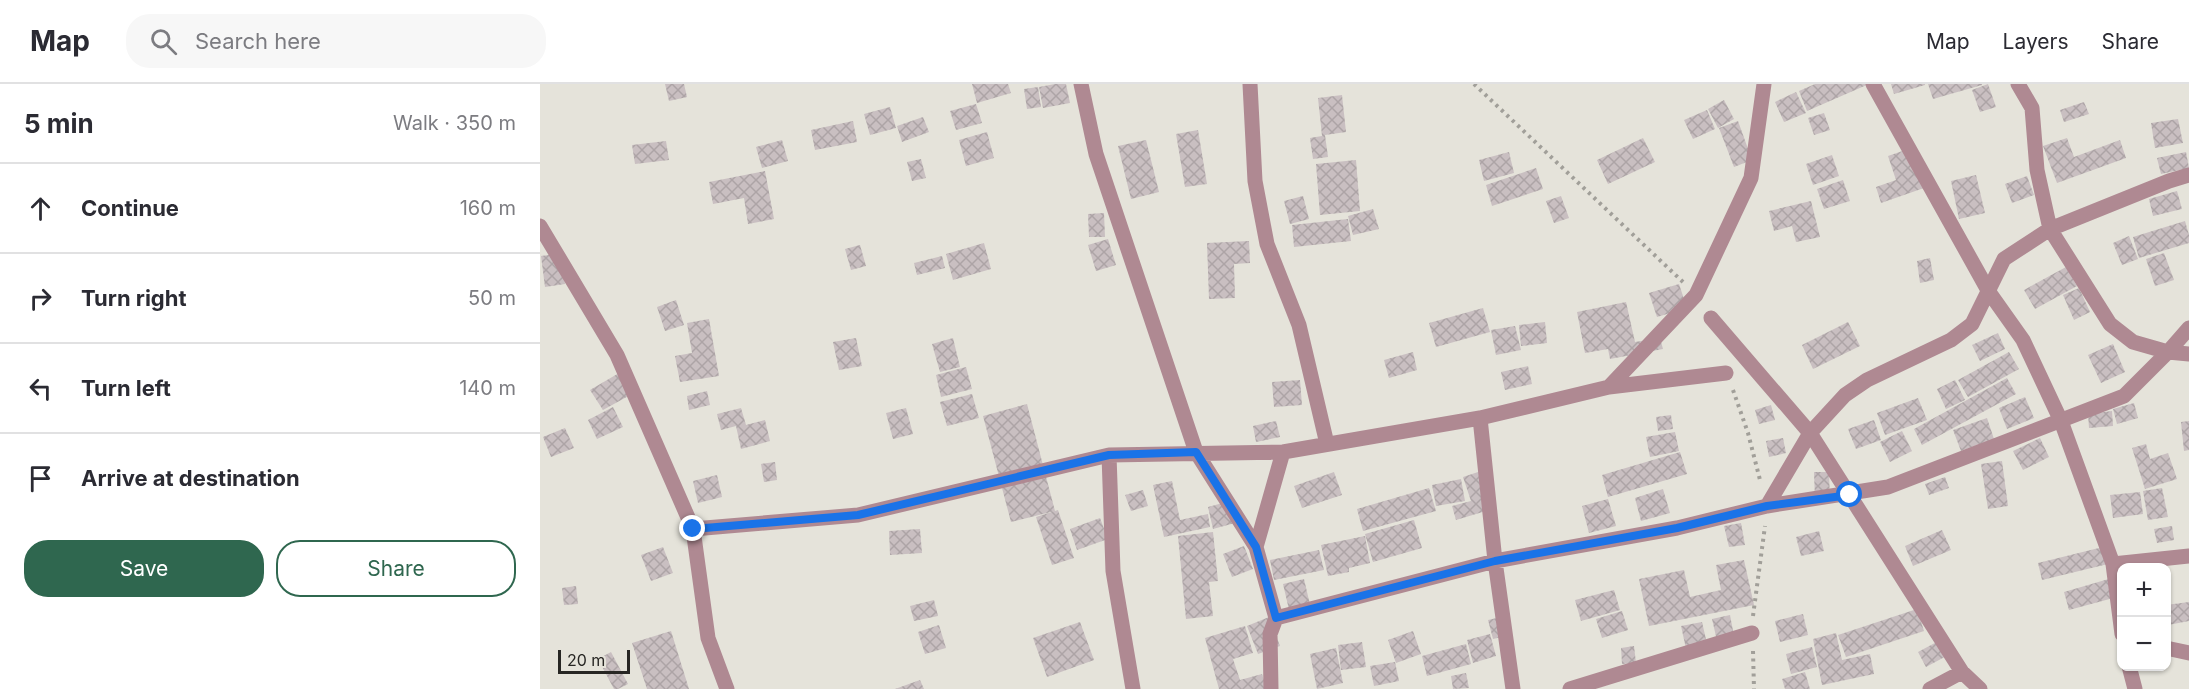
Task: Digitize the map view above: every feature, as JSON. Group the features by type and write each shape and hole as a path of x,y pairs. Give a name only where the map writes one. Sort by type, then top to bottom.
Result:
{"street":[{"path":"1081,84 1096,154 1196,452 1256,547 1276,618 1269,634 1271,689"},
{"path":"1250,84 1255,181 1267,244 1299,325 1327,444"},
{"path":"1609,387 1696,295 1751,177 1764,84"},
{"path":"1873,84 1989,292 2023,340 2061,421 2112,564 2119,617"},
{"path":"2018,84 2032,108 2037,170 2050,230 2110,324 2133,342 2168,352 2189,354"},
{"path":"1767,506 1810,433 1845,395 1867,380 1951,340 1972,324 2004,259 2050,230 2189,175"},
{"path":"540,226 617,355 693,529 708,638 727,689"},
{"path":"1712,318 1810,433 1962,672 1980,689"},
{"path":"1276,618 1495,561 1677,528 1767,506 1850,495 1888,487 2124,396 2189,328"},
{"path":"693,529 858,515 1109,455 1283,452 1480,418 1609,387 1726,373"},
{"path":"1480,418 1495,561 1513,689"},
{"path":"1256,547 1283,452"},
{"path":"1109,455 1113,571 1132,689"},
{"path":"2112,564 2189,556"},
{"path":"1570,689 1587,687 1752,633"},
{"path":"2171,649 2189,652"},
{"path":"2130,671 2135,689"},
{"path":"1930,689 1962,672"}],"building":[{"path":"665,84 684,84 687,97 669,101"},
{"path":"972,84 1008,84 1011,93 977,103"},
{"path":"1066,84 1070,103 1043,108 1039,87"},
{"path":"1815,84 1869,84 1807,111 1799,91"},
{"path":"1891,84 1925,84 1925,85 1894,94"},
{"path":"1928,84 1982,84 1982,85 1933,99"},
{"path":"1988,84 1996,107 1980,112 1972,90"},
{"path":"1038,87 1041,107 1027,109 1024,89"},
{"path":"1796,92 1806,113 1784,122 1775,102"},
{"path":"1342,95 1346,132 1325,135 1328,157 1313,159 1310,138 1322,136 1318,98"},
{"path":"1724,100 1734,119 1718,128 1708,109"},
{"path":"2084,102 2089,114 2064,122 2060,110"},
{"path":"976,104 982,123 956,130 950,111"},
{"path":"890,107 896,128 870,135 864,114"},
{"path":"1707,110 1715,129 1693,139 1684,120"},
{"path":"1824,113 1830,130 1814,135 1808,118"},
{"path":"923,117 929,132 902,142 897,126"},
{"path":"2178,119 2183,143 2155,148 2151,123"},
{"path":"853,121 857,142 815,150 811,130"},
{"path":"1738,121 1752,160 1734,167 1719,128"},
{"path":"1198,130 1207,184 1185,187 1176,134"},
{"path":"987,132 994,158 966,166 959,140"},
{"path":"1643,138 1655,162 1608,184 1597,160"},
{"path":"2067,138 2074,157 2120,140 2126,158 2057,183 2043,146"},
{"path":"782,140 788,161 762,168 756,147"},
{"path":"1146,140 1159,192 1131,199 1118,146"},
{"path":"666,141 669,160 635,164 632,145"},
{"path":"1911,148 1924,188 1881,203 1876,187 1896,180 1888,156"},
{"path":"1509,152 1514,173 1484,181 1479,160"},
{"path":"2186,152 2189,168 2161,174 2157,158"},
{"path":"1832,155 1839,176 1813,185 1806,164"},
{"path":"921,159 926,178 912,181 907,162"},
{"path":"1356,160 1360,211 1320,215 1316,164"},
{"path":"1536,168 1543,189 1492,206 1486,185"},
{"path":"765,171 774,219 748,224 744,198 713,204 709,182"},
{"path":"1976,175 1985,213 1959,219 1951,181"},
{"path":"2027,176 2034,195 2012,203 2005,184"},
{"path":"1843,180 1850,201 1824,209 1817,189"},
{"path":"2177,191 2182,209 2153,216 2149,199"},
{"path":"1303,196 1309,219 1290,224 1284,201"},
{"path":"1561,196 1569,218 1554,223 1546,201"},
{"path":"1811,201 1820,237 1796,242 1792,226 1774,231 1769,211"},
{"path":"1373,209 1379,229 1353,235 1348,216"},
{"path":"1104,213 1105,237 1089,237 1088,214"},
{"path":"1348,219 1351,241 1294,247 1292,225"},
{"path":"2185,221 2189,243 2139,258 2133,237"},
{"path":"2129,236 2138,259 2122,265 2113,243"},
{"path":"1108,239 1116,265 1096,271 1088,245"},
{"path":"1249,241 1250,263 1234,264 1235,298 1209,299 1207,243"},
{"path":"984,243 991,269 953,280 946,254"},
{"path":"860,245 866,266 851,270 845,249"},
{"path":"562,253 565,284 545,287 541,256"},
{"path":"2164,253 2174,280 2155,286 2146,259"},
{"path":"942,256 945,268 917,275 914,263"},
{"path":"1930,258 1934,280 1920,283 1917,261"},
{"path":"2066,267 2077,286 2035,309 2024,290"},
{"path":"1679,284 1687,308 1657,317 1649,293"},
{"path":"2079,288 2090,312 2074,320 2063,295"},
{"path":"676,300 684,325 665,331 657,307"},
{"path":"1626,302 1635,342 1660,338 1663,349 1610,359 1608,349 1585,353 1577,312"},
{"path":"1483,308 1490,332 1436,347 1429,323"},
{"path":"709,319 719,376 680,382 675,356 692,353 687,323"},
{"path":"1545,322 1547,343 1521,346 1519,325"},
{"path":"1848,322 1860,346 1813,369 1802,345"},
{"path":"1515,326 1521,350 1496,355 1491,330"},
{"path":"1998,333 2005,349 1980,361 1972,345"},
{"path":"856,338 862,366 839,370 833,342"},
{"path":"953,338 960,367 940,372 932,344"},
{"path":"2113,344 2125,372 2101,383 2088,355"},
{"path":"1413,352 1417,370 1389,378 1384,360"},
{"path":"2009,352 2019,369 1968,397 1958,380"},
{"path":"1528,366 1532,384 1505,390 1501,372"},
{"path":"966,367 972,389 941,397 936,375"},
{"path":"619,373 632,394 603,410 590,390"},
{"path":"2007,378 2016,394 1922,445 1914,429"},
{"path":"1300,380 1302,405 1274,407 1272,382"},
{"path":"1955,380 1965,400 1946,409 1937,389"},
{"path":"707,391 710,405 689,410 687,396"},
{"path":"972,394 979,418 947,426 940,402"},
{"path":"2025,397 2034,418 2007,429 1999,408"},
{"path":"1918,398 1927,420 1885,435 1877,413"},
{"path":"2134,403 2138,418 2117,424 2113,409"},
{"path":"1027,404 1055,511 1011,522 983,416"},
{"path":"1771,405 1775,420 1759,424 1755,410"},
{"path":"613,407 623,427 597,439 588,420"},
{"path":"741,408 746,425 765,420 770,441 741,449 736,426 721,430 717,414"},
{"path":"906,408 913,434 893,439 886,413"},
{"path":"2112,411 2113,426 2089,428 2088,414"},
{"path":"1671,415 1673,429 1658,431 1656,417"},
{"path":"1987,418 1994,439 1961,451 1953,430"},
{"path":"1874,420 1881,440 1856,449 1848,429"},
{"path":"1276,421 1280,437 1256,442 1253,426"},
{"path":"2189,421 2189,450 2184,451 2181,422"},
{"path":"565,428 574,448 551,457 543,437"},
{"path":"1902,431 1912,451 1890,462 1880,442"},
{"path":"1675,432 1679,451 1650,457 1646,437"},
{"path":"1783,438 1786,453 1769,457 1766,441"},
{"path":"2040,438 2049,457 2023,470 2013,451"},
{"path":"2146,444 2150,459 2168,453 2177,479 2145,489 2132,448"},
{"path":"1680,452 1687,474 1608,497 1602,475"},
{"path":"2002,461 2008,506 1988,509 1981,464"},
{"path":"775,462 777,480 764,482 761,464"},
{"path":"1484,470 1496,508 1456,520 1452,506 1471,501 1463,477"},
{"path":"1334,472 1342,495 1302,508 1294,486"},
{"path":"1814,472 1829,472 1830,499 1815,500"},
{"path":"717,475 722,497 698,503 693,481"},
{"path":"1945,477 1949,488 1929,495 1925,484"},
{"path":"1461,479 1465,501 1436,506 1432,485"},
{"path":"1172,481 1180,520 1208,514 1210,527 1164,537 1153,485"},
{"path":"1429,488 1436,511 1363,531 1357,509"},
{"path":"2162,488 2168,517 2148,520 2143,491"},
{"path":"1663,489 1670,513 1641,521 1635,498"},
{"path":"1143,490 1148,506 1131,511 1125,495"},
{"path":"2140,492 2143,514 2113,518 2110,495"},
{"path":"1608,499 1616,526 1589,533 1582,506"},
{"path":"1230,501 1235,523 1213,529 1208,507"},
{"path":"1058,510 1074,558 1052,565 1036,517"},
{"path":"1100,518 1108,539 1077,550 1070,529"},
{"path":"1414,520 1422,548 1373,562 1365,534"},
{"path":"1741,523 1745,545 1729,547 1724,526"},
{"path":"2172,526 2174,540 2157,543 2154,529"},
{"path":"920,529 922,553 890,555 889,531"},
{"path":"1942,530 1951,550 1913,566 1905,546"},
{"path":"1819,531 1824,551 1801,556 1796,537"},
{"path":"1213,532 1218,581 1209,582 1213,616 1186,619 1178,536"},
{"path":"1365,536 1370,563 1349,568 1349,572 1328,576 1321,545"},
{"path":"1244,546 1253,569 1232,577 1223,554"},
{"path":"663,547 673,573 651,581 641,555"},
{"path":"2103,547 2108,564 2042,580 2038,563"},
{"path":"1319,550 1324,570 1274,580 1270,560"},
{"path":"1744,560 1754,605 1649,626 1639,579 1684,570 1690,597 1721,590 1716,565"},
{"path":"2112,578 2117,597 2069,610 2064,592"},
{"path":"1304,579 1311,609 1290,614 1283,584"},
{"path":"576,586 578,604 564,605 562,588"},
{"path":"1614,590 1620,610 1581,621 1575,600"},
{"path":"934,600 938,616 914,621 910,606"},
{"path":"2189,602 2189,621 2171,624 2171,604"},
{"path":"1917,609 1924,631 1846,657 1838,635"},
{"path":"1622,611 1628,630 1602,638 1596,619"},
{"path":"1803,614 1808,635 1780,642 1775,621"},
{"path":"1730,615 1735,641 1718,645 1712,619"},
{"path":"1269,617 1280,646 1258,654 1247,626"},
{"path":"1501,617 1506,636 1493,639 1488,620"},
{"path":"1080,622 1094,660 1047,677 1033,638"},
{"path":"1702,622 1708,648 1687,653 1681,626"},
{"path":"939,625 946,648 925,654 918,632"},
{"path":"1245,626 1253,653 1233,659 1240,680 1262,674 1267,689 1219,689 1205,638"},
{"path":"671,631 689,689 647,689 632,643"},
{"path":"1413,631 1421,654 1396,663 1388,640"},
{"path":"1836,633 1842,660 1870,654 1874,674 1822,685 1813,639"},
{"path":"1490,634 1496,656 1473,663 1467,640"},
{"path":"1946,637 1954,652 1926,667 1918,652"},
{"path":"1362,642 1366,667 1341,670 1338,645"},
{"path":"1466,644 1471,664 1427,676 1422,656"},
{"path":"1634,646 1636,663 1622,664 1621,648"},
{"path":"1812,647 1817,667 1791,674 1786,654"},
{"path":"1336,648 1343,683 1317,689 1310,654"},
{"path":"611,652 628,684 618,689 614,689 598,659"},
{"path":"1395,662 1399,681 1374,686 1370,666"},
{"path":"1805,672 1810,689 1785,689 1782,679"},
{"path":"1466,673 1469,688 1453,689 1451,676"},
{"path":"920,680 924,689 895,689"}],"route":[{"path":"693,529 858,515 1109,455 1196,452 1256,547 1276,618 1495,561 1677,528 1767,506 1850,495"}]}
